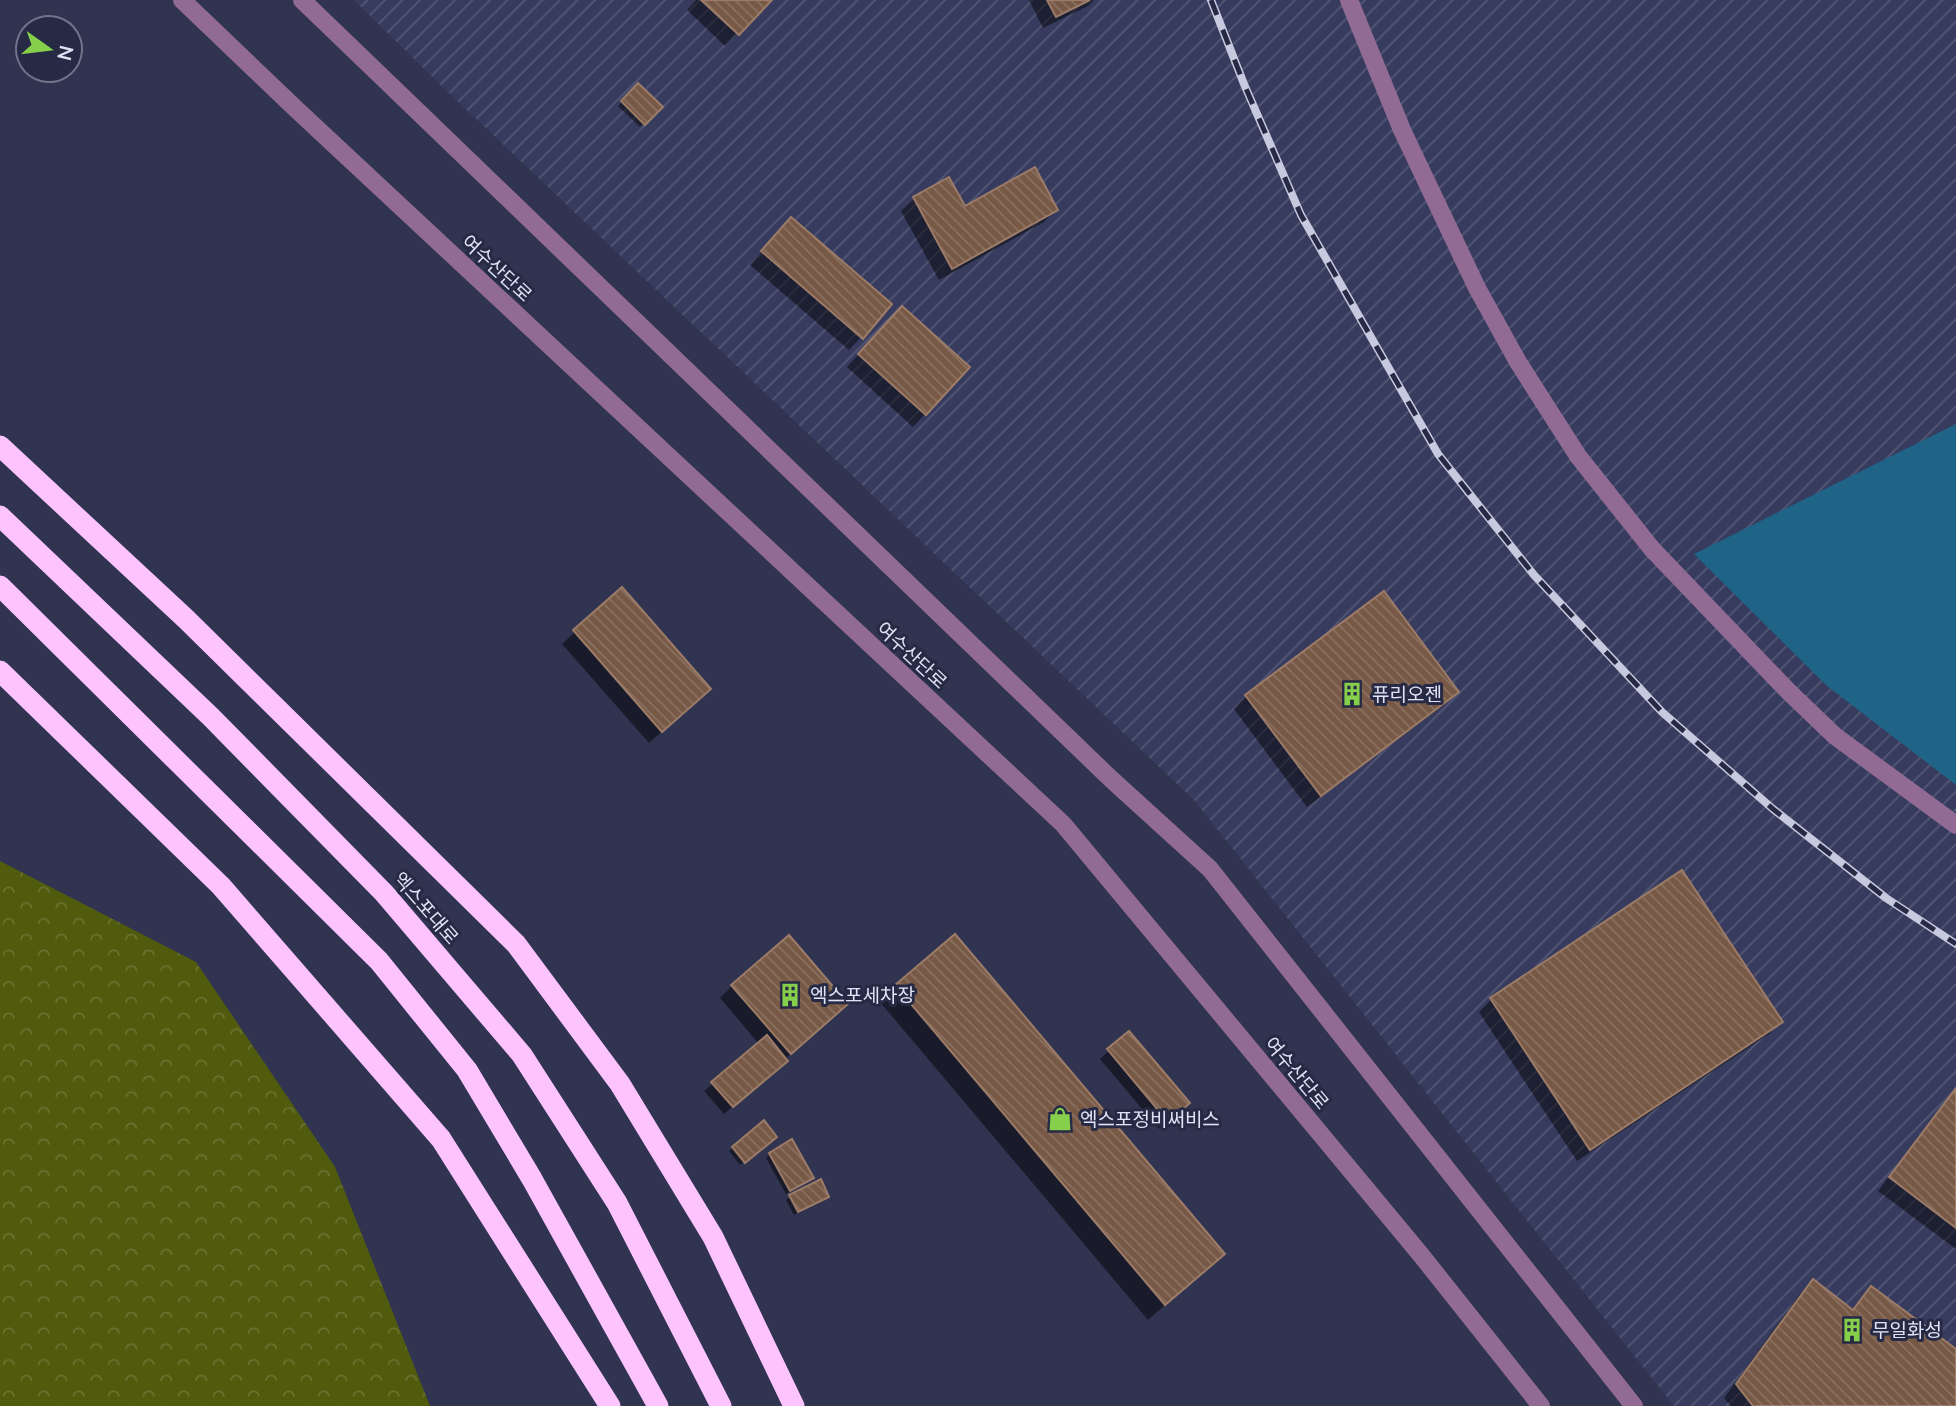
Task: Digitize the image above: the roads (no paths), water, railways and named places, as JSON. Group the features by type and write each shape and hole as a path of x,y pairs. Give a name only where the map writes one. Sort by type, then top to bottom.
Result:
{"highway":[{"path":"0,446 187,619 516,944 620,1084 713,1237 794,1406"},
{"name":"엑스포대로","path":"0,516 211,717 384,893 522,1055 617,1203 721,1406"},
{"path":"0,586 379,961 467,1070 532,1179 658,1406"},
{"path":"0,671 221,886 441,1139 610,1406"}],"street":[{"name":"여수산단로","path":"183,0 335,146 1063,824 1421,1255 1541,1406"},
{"path":"302,0 1111,779 1210,869 1634,1406"},
{"path":"1349,0 1402,130 1477,288 1518,362 1578,456 1652,548 1788,691 1835,736 1956,825"}],"railway":[{"path":"1211,0 1301,215 1438,454 1534,575 1662,712 1773,809 1886,898 1956,944"}],"place":[{"name":"퓨리오젠","path":"1352,694"},
{"name":"엑스포세차장","path":"790,995"},
{"name":"엑스포정비써비스","path":"1060,1119"},
{"name":"무일화성","path":"1852,1330"}]}
